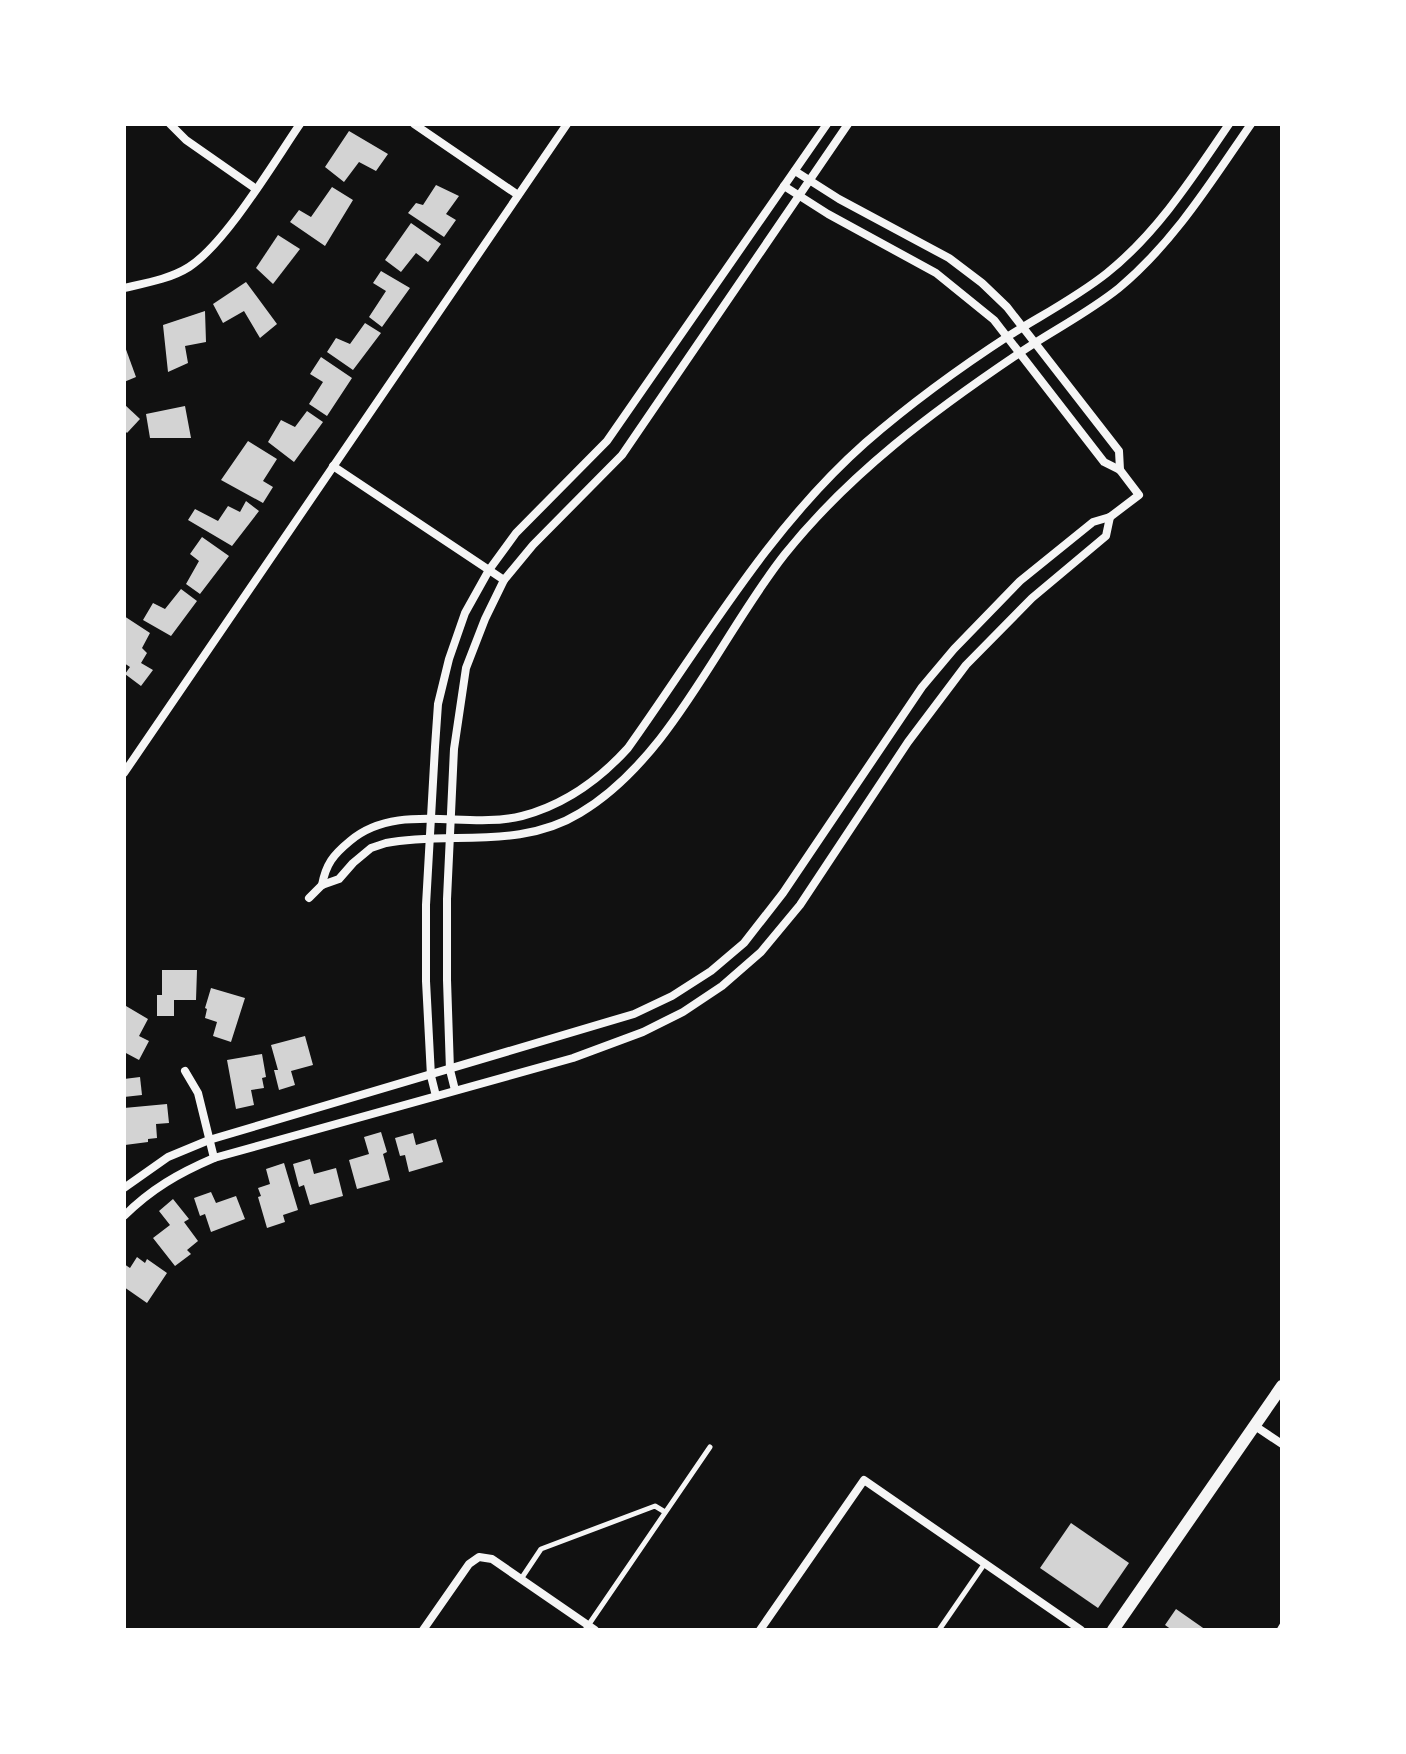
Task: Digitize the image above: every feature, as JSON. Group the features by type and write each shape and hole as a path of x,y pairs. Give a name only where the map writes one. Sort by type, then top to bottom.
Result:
{"main road":[{"path":"1113,1630 1282,1386"}],"street":[{"path":"170,124 186,140 256,189"},
{"path":"124,288 164,278 190,266 214,245 300,124"},
{"path":"414,124 518,195"},
{"path":"125,770 567,124"},
{"path":"436,1096 431,1076 426,981 429,839 438,704 465,613 489,570 516,533 607,441 827,124"},
{"path":"455,1090 450,1070 447,980 454,749 466,668 485,619 504,580 533,545 622,455 848,124"},
{"path":"322,885 326,864 360,833 378,824 404,819 505,818 546,809 606,772 628,748 769,544 822,482 918,399 1008,336 1106,274 1138,244 1178,198 1229,124"},
{"path":"309,898 322,885 339,879 371,848 401,840 509,837 544,830 578,815 609,795 640,764 784,555 835,497 930,414 1117,289 1190,214 1251,124"},
{"path":"795,171 839,199 949,258 982,283 1007,307 1119,451 1120,470"},
{"path":"124,1188 168,1157 209,1140 634,1014 672,996 711,971 744,943 783,893 922,687 954,649 1020,581 1093,522 1110,517 1139,495 1120,470 1104,462 994,320 936,273 784,186"},
{"path":"670,351 686,362"},
{"path":"333,466 504,580"},
{"path":"124,1216 159,1186 214,1158 573,1058 643,1032 683,1012 722,986 761,952 800,905 939,699 999,629 1106,536 1110,517"},
{"path":"713,624 730,634"},
{"path":"892,731 908,742"},
{"path":"783,893 800,905"},
{"path":"185,1071 198,1093 214,1158"},
{"path":"1255,1426 1282,1444"},
{"path":"760,1630 864,1480 1081,1630"},
{"path":"423,1630 469,1564 479,1557 492,1559 589,1628"}],"lane":[{"path":"589,1628 710,1447"},
{"path":"521,1579 541,1549 655,1506 665,1512"},
{"path":"939,1630 985,1563"}],"building":[{"path":"349,131 388,154 376,171 359,162 344,182 325,167"},
{"path":"436,185 459,196 446,214 456,220 444,237 408,213 416,203 423,205"},
{"path":"332,187 353,200 325,246 290,222 299,210 311,217"},
{"path":"411,223 441,244 428,262 416,253 401,272 385,260"},
{"path":"278,235 300,249 273,284 256,268"},
{"path":"381,271 410,288 382,327 369,317 386,291 373,283"},
{"path":"246,282 277,324 260,338 244,311 223,323 213,304"},
{"path":"205,311 206,342 185,346 188,363 168,372 163,325"},
{"path":"365,323 381,333 353,370 327,352 336,338 350,344"},
{"path":"124,344 136,377 124,382"},
{"path":"321,357 352,378 327,416 309,404 323,382 310,374"},
{"path":"124,404 140,419 127,433 124,430"},
{"path":"185,406 191,438 150,438 146,414"},
{"path":"307,411 323,422 294,462 268,442 281,420 295,427"},
{"path":"248,441 277,459 263,481 273,487 263,503 221,480"},
{"path":"246,501 259,511 232,546 188,520 195,509 218,521 228,506 240,512"},
{"path":"202,537 229,556 200,594 186,584 199,561 190,554"},
{"path":"181,589 197,601 171,636 143,620 153,603 165,609"},
{"path":"124,616 150,633 142,648 147,653 141,663 153,670 141,686 125,674 130,667 124,663"},
{"path":"162,970 197,970 196,1000 174,1000 174,1016 157,1016 157,995 162,995"},
{"path":"211,988 245,998 231,1042 213,1036 217,1022 205,1018"},
{"path":"126,1006 148,1019 139,1036 149,1041 139,1060 124,1052"},
{"path":"305,1036 313,1065 291,1071 295,1085 279,1090 274,1070 278,1070 271,1045"},
{"path":"262,1054 266,1077 262,1078 264,1088 251,1090 254,1105 236,1109 227,1060"},
{"path":"140,1077 142,1095 124,1097 124,1079"},
{"path":"167,1104 169,1123 156,1124 157,1138 125,1145 124,1108"},
{"path":"381,1132 390,1180 357,1189 349,1160 369,1154 364,1137"},
{"path":"413,1133 416,1145 436,1139 443,1162 409,1172 405,1155 400,1156 395,1138"},
{"path":"310,1159 314,1174 336,1168 343,1196 310,1205 304,1185 299,1187 293,1164"},
{"path":"284,1163 298,1210 283,1215 285,1222 267,1228 258,1188 270,1184 266,1169"},
{"path":"211,1192 216,1203 236,1196 245,1219 211,1232 205,1214 200,1216 194,1198"},
{"path":"173,1199 189,1219 184,1222 198,1241 187,1250 191,1254 175,1266 153,1238 170,1225 159,1211"},
{"path":"137,1257 145,1263 147,1259 167,1273 147,1303 124,1287 124,1264 130,1268"},
{"path":"1071,1523 1129,1563 1098,1608 1040,1568"},
{"path":"1176,1609 1206,1630 1172,1630 1165,1625"}]}
